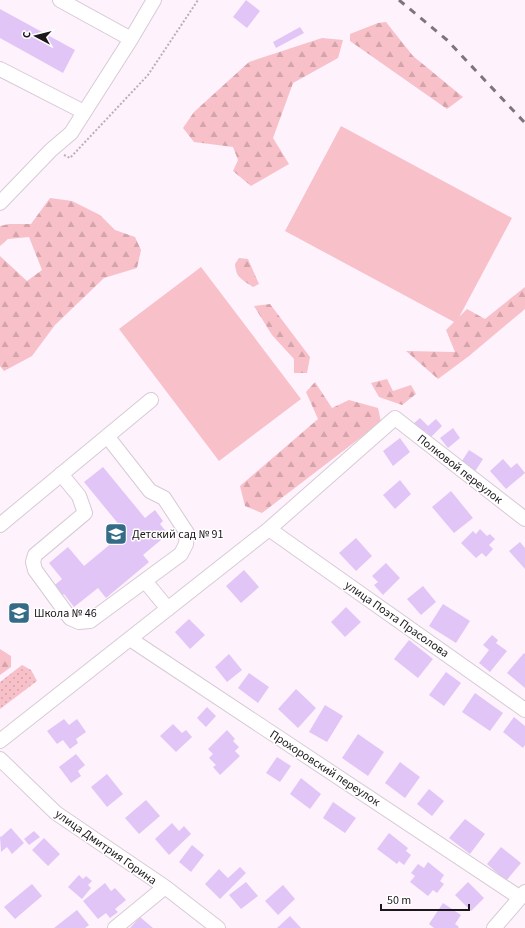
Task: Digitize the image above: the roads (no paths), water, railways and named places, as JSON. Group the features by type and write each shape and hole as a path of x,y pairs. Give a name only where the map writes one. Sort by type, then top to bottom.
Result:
{"street":[{"path":"60,0 131,39"},
{"path":"0,203 51,150 71,133 131,39 149,2"},
{"path":"0,69 84,112"},
{"path":"0,524 151,400"},
{"name":"Полковой переулок","path":"269,529 395,418 525,520"},
{"path":"61,474 79,496 85,513 35,555 33,562 35,570 70,618 79,622 90,621 181,554 186,544 187,533 164,498 150,491 107,436"},
{"path":"0,741 269,529"},
{"name":"улица Поэта Прасолова","path":"269,529 525,710"},
{"path":"145,581 168,609"},
{"name":"Прохоровский переулок","path":"130,639 522,894"},
{"name":"улица Дмитрия Горина","path":"0,759 56,813 165,887 218,928"},
{"path":"115,928 165,887"},
{"path":"494,928 522,894"}],"railway":[{"path":"399,0 447,40 525,123"}],"place":[{"name":"Детский сад № 91","path":"116,534"},
{"name":"Школа № 46","path":"19,613"}]}
